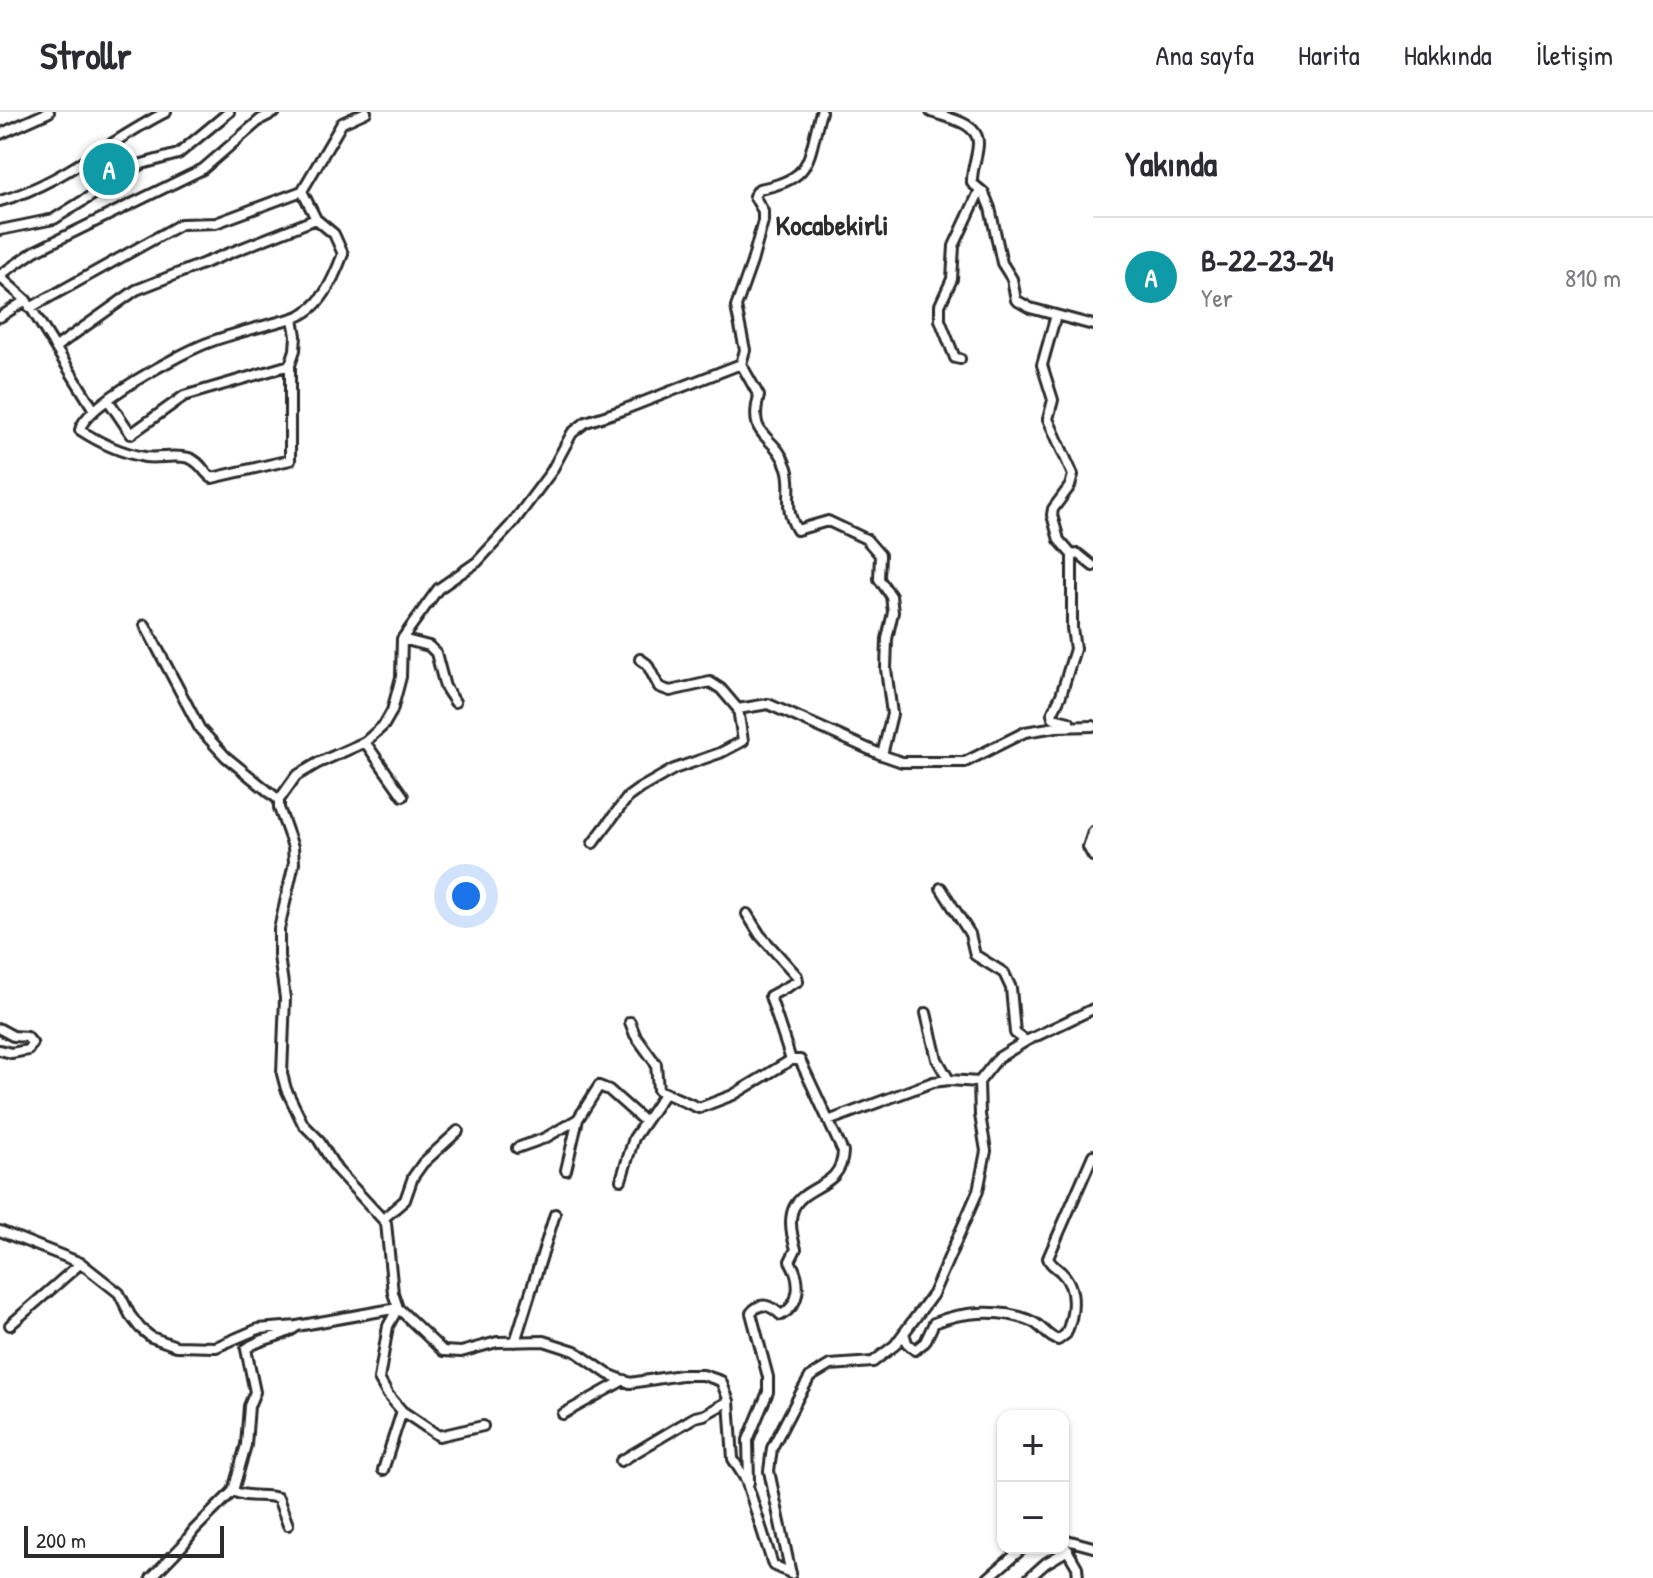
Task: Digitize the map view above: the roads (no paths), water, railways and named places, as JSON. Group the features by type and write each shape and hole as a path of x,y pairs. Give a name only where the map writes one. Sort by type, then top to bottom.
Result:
{"street":[{"path":"0,134 49,112"},
{"path":"0,201 58,178 136,127 166,112"},
{"path":"0,230 54,219 142,164 178,154 229,112"},
{"path":"251,128 253,112"},
{"path":"94,410 28,304 0,276 35,251 203,169 275,112"},
{"path":"0,317 181,224 216,223 302,191 342,123 366,112"},
{"path":"821,112 808,164 796,177 782,185 759,189 754,196 763,211 763,221 736,307 745,350 741,364 759,396 754,418 758,428 767,441 778,447 788,472 789,517 797,530 828,521 866,539 880,555 879,579 891,596 893,612 887,639 886,669 892,714 882,755"},
{"path":"931,112 968,125 976,132 978,144 972,183 980,190 990,208 1002,263 1012,279 1016,300 1030,308 1093,325"},
{"path":"960,359 955,358 951,351 940,320 940,305 952,279 954,246 980,190"},
{"path":"293,318 295,350 290,365 290,460 212,478 201,464 191,459 146,457 104,445 80,430 82,422 94,410 147,373 208,343 306,314 331,283 343,254 334,234 316,219 302,191"},
{"path":"56,347 136,290 316,219"},
{"path":"1056,315 1042,365 1053,400 1048,419 1073,475 1070,486 1052,515 1059,540 1072,555 1075,649 1052,714 1053,718 1077,725"},
{"path":"741,364 586,422 572,433 551,472 512,524 477,562 438,589 402,639 401,677 392,711 384,725 365,742 296,776 279,800 293,847 294,863 279,929 285,998 282,1074 303,1124 318,1139 337,1170 386,1223 393,1293 398,1308 443,1351 461,1352 497,1342 544,1341 575,1351 608,1374 630,1383 681,1375 703,1375 721,1381 729,1401 733,1459 748,1486 773,1565 791,1576"},
{"path":"108,400 131,434 184,396 290,365"},
{"path":"1072,555 1078,554 1093,566"},
{"path":"145,625 200,729 226,757 279,800"},
{"path":"402,639 429,646 436,653 445,687 455,702"},
{"path":"593,843 628,797 639,789 674,769 720,753 743,741 738,709 721,689 710,682 670,691 659,687 647,664 640,659"},
{"path":"738,709 768,704 902,762 965,762 1025,732 1077,725 1093,726"},
{"path":"365,742 403,796"},
{"path":"1093,832 1088,847 1093,856"},
{"path":"941,888 970,934 975,955 1004,973 1011,988 1015,1033 1026,1041"},
{"path":"747,914 760,935 797,976 798,981 770,996 791,1060"},
{"path":"791,1576 769,1471 772,1448 810,1377 830,1365 873,1362 895,1345 933,1294 978,1191 986,1151 979,1082 998,1058 1093,1009"},
{"path":"926,1013 937,1059 949,1080"},
{"path":"630,1022 635,1035 656,1064 658,1090 699,1108 733,1095 791,1060 800,1060 843,1152 841,1167 791,1210 789,1220 796,1249 790,1261 799,1284 796,1297 786,1313 781,1315 772,1307 762,1305 751,1313 768,1377 768,1392 748,1440 748,1486"},
{"path":"0,1029 13,1036 27,1037 32,1043 28,1050 11,1053 0,1050"},
{"path":"828,1121 933,1082 979,1082"},
{"path":"566,1170 578,1119 594,1091 601,1086 644,1121"},
{"path":"621,1180 634,1138 664,1094"},
{"path":"517,1148 545,1138 578,1119"},
{"path":"383,1219 405,1200 413,1177 423,1163 458,1131"},
{"path":"904,1333 907,1343 915,1350 925,1342 934,1323 954,1315 986,1312 1031,1321 1050,1338 1058,1340 1066,1334 1073,1306 1071,1292 1062,1273 1051,1266 1048,1258 1093,1155"},
{"path":"515,1342 555,1214"},
{"path":"0,1231 81,1263 119,1293 140,1328 151,1337 176,1346 216,1347 258,1329 297,1326 398,1308"},
{"path":"10,1325 81,1263"},
{"path":"398,1308 388,1326 379,1379 388,1395 402,1411 439,1436 483,1426"},
{"path":"151,1578 233,1491 246,1445 249,1406 255,1392 246,1361 246,1349 254,1342 286,1334 297,1326"},
{"path":"563,1414 624,1380"},
{"path":"621,1461 695,1417 729,1401"},
{"path":"383,1470 402,1411"},
{"path":"233,1491 242,1496 270,1495 278,1498 288,1525"},
{"path":"1069,1544 1093,1547"},
{"path":"1069,1552 1077,1567 1078,1578"},
{"path":"988,1578 1014,1554"},
{"path":"1029,1578 1055,1554"}],"place":[{"name":"B-22-23-24","path":"109,169"}],"district":[{"name":"Kocabekirli","path":"832,225"}]}
